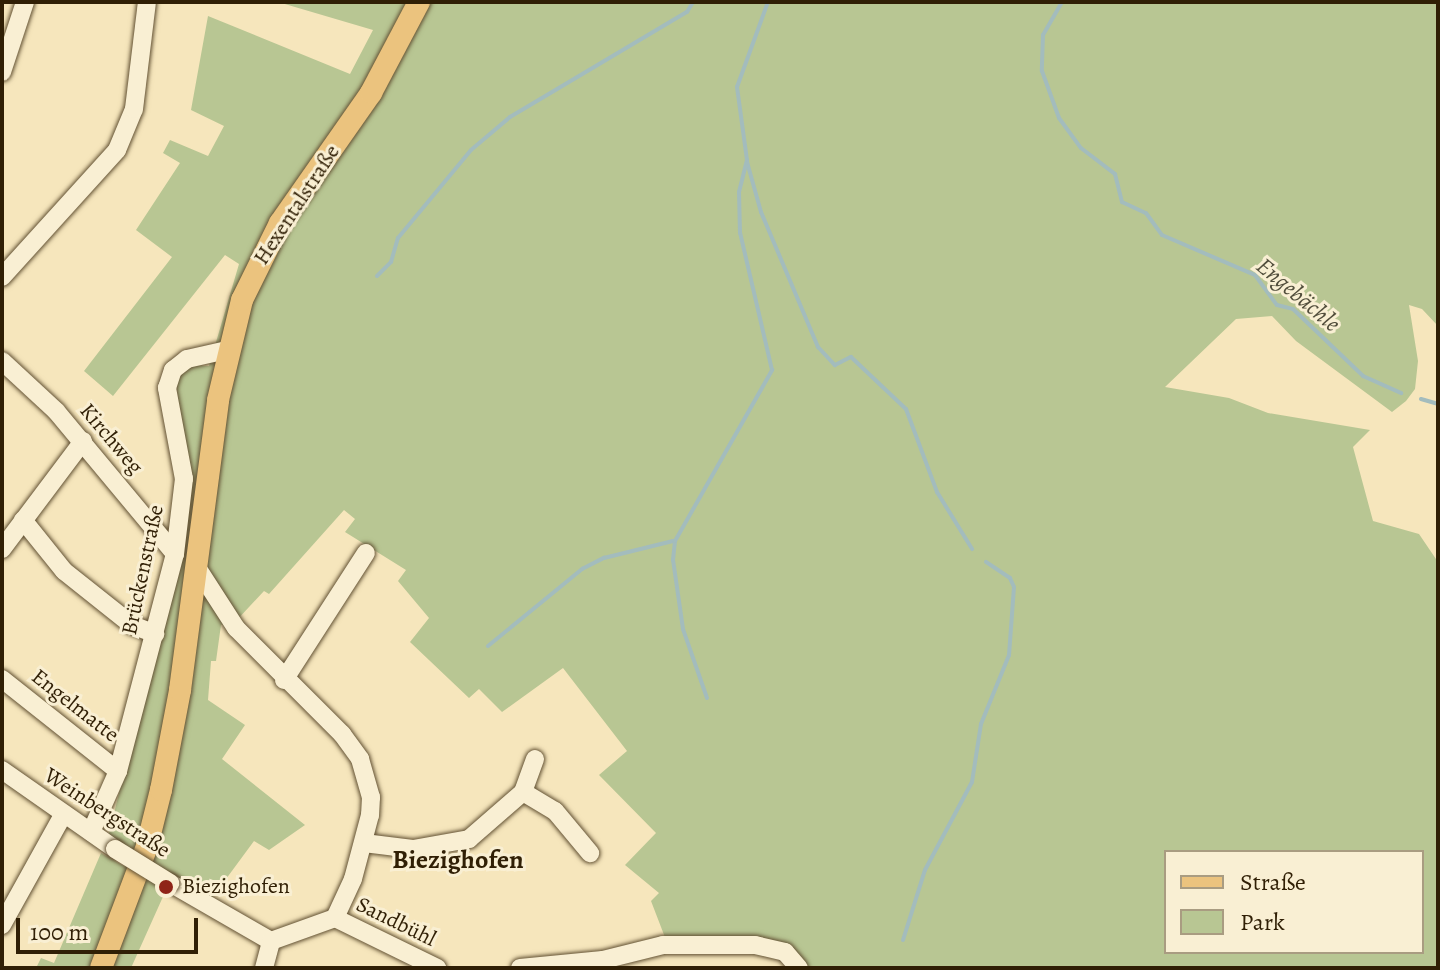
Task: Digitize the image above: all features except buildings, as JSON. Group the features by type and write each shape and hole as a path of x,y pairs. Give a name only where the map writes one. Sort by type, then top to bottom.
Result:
{"main road":[{"name":"Hexentalstraße","path":"101,968 142,859 161,790 227,350 259,259 371,93 419,2"}],"street":[{"path":"2,72 25,2"},
{"path":"2,277 117,150 139,88 147,2"},
{"name":"Brückenstraße","path":"91,832 118,771 175,554 184,479 167,388 173,370 187,359 227,350"},
{"name":"Kirchweg","path":"2,361 83,441 175,554"},
{"path":"2,549 83,441"},
{"path":"23,520 64,571 132,625 155,634"},
{"path":"284,680 366,553"},
{"path":"196,566 236,628 284,680 342,734 360,759 371,797 364,843 335,918 271,941 264,968"},
{"name":"Engelmatte","path":"2,679 118,771"},
{"path":"364,843 413,849 469,839 523,792 535,759"},
{"name":"Weinbergstraße","path":"2,770 115,849 271,941"},
{"path":"523,792 555,811 590,853"},
{"path":"2,925 63,815"},
{"name":"Sandbühl","path":"335,918 437,968"},
{"path":"520,968 604,964 663,945 755,945 785,952 799,968"}],"green space":[{"path":"278,2 1438,2 1438,326 1422,309 1409,305 1418,361 1415,389 1392,412 1296,341 1272,316 1236,319 1165,387 1229,398 1268,413 1370,430 1353,447 1373,521 1419,534 1438,562 1438,968 808,968 788,948 666,940 651,901 659,893 625,865 656,833 599,775 627,751 563,668 502,712 479,689 469,698 410,642 429,618 398,581 406,570 345,532 355,519 344,510 269,594 264,591 236,621 221,625 216,661 211,661 208,700 245,725 222,759 305,825 269,850 254,841 212,898 108,837 187,523 176,376 192,365 209,366 239,264 225,255 113,396 84,371 172,257 136,230 180,163 163,153 170,140 208,156 224,126 191,110 208,16 350,74 373,30"},
{"path":"101,853 166,890 131,968 36,968 41,958 54,963"}],"waterway":[{"path":"377,276 391,262 398,238 471,150 510,117 687,12 693,2"},
{"path":"707,698 683,629 673,560 675,541 772,370 740,233 739,192 747,160 737,87 768,2"},
{"name":"Engebächle","path":"1062,2 1043,35 1042,71 1059,118 1081,148 1115,174 1122,202 1146,213 1162,235 1255,275 1277,305 1293,309 1363,376 1401,393"},
{"path":"747,162 761,212 818,347 835,365 851,357 906,409 937,492 972,549"},
{"name":"Engebächle","path":"1421,399 1438,404"},
{"path":"488,646 582,569 604,558 673,541"},
{"path":"903,940 925,870 972,782 981,724 1009,655 1014,587 1010,578 986,562"}],"place":[{"name":"Biezighofen","path":"166,887"}],"district":[{"name":"Biezighofen","path":"458,860"}]}
